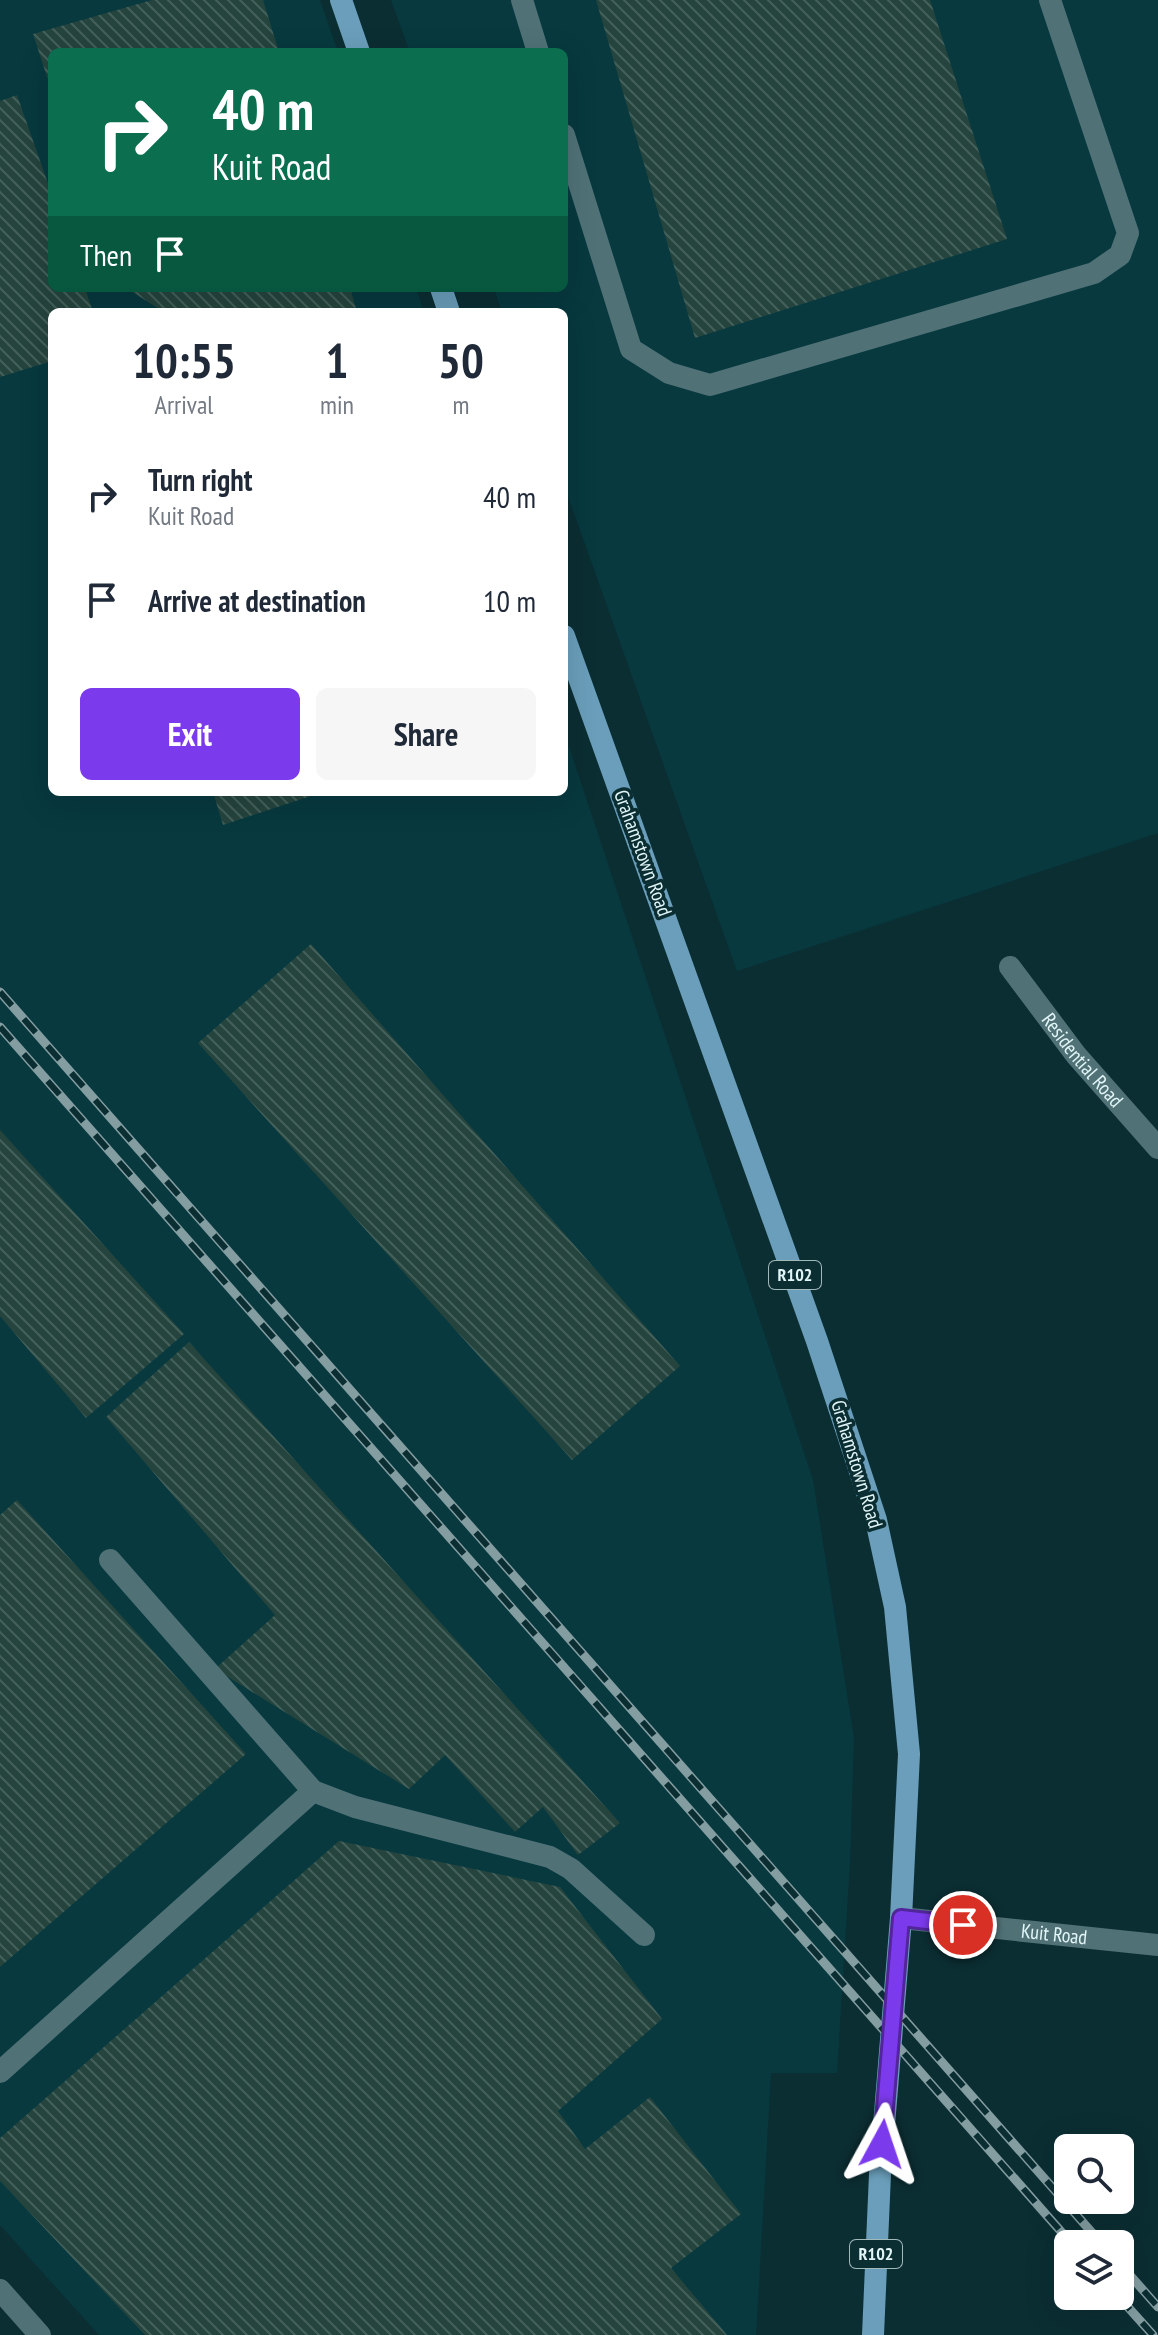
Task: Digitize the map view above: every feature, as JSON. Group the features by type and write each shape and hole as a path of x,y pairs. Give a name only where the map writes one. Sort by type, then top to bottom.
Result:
{"main road":[{"path":"341,0 358,48"},
{"name":"Grahamstown Road","path":"568,647 770,1204 876,1520 895,1607 909,1754 901,1928 880,2174 873,2335"}],"street":[{"path":"522,0 537,48"},
{"path":"568,148 631,349 669,373 710,385 1094,273 1120,255 1128,233 1050,0"},
{"name":"Residential Road","path":"1010,967 1076,1055 1158,1148"},
{"path":"110,1560 313,1791 355,1807 550,1857 571,1869 644,1935"},
{"path":"0,2072 313,1791"},
{"name":"Kuit Road","path":"901,1928 1158,1945"},
{"path":"0,2290 40,2335"}],"shaded area":[{"path":"0,0 320,0 337,48 48,48 48,292 417,292 423,308 48,308 48,796 568,796 568,744 813,1480 854,1738 837,2073 771,2073 756,2335 99,2335 0,2225"},
{"path":"391,0 1158,0 1158,833 737,971 568,496 568,308 501,308 495,292 568,292 568,48 409,48"}],"building":[{"path":"152,0 263,0 278,48 48,48 48,80 33,34"},
{"path":"596,0 930,0 1007,239 695,338"},
{"path":"17,95 48,184 48,292 86,292 92,308 48,308 48,362 0,377 0,101"},
{"path":"132,292 351,292 356,308 158,308"},
{"path":"214,796 311,796 223,825"},
{"path":"311,944 680,1366 572,1460 198,1043"},
{"path":"0,1130 184,1334 86,1418 0,1316"},
{"path":"189,1342 620,1823 578,1855 543,1807 515,1832 445,1755 409,1789 215,1669 275,1615 106,1417"},
{"path":"17,1500 246,1754 0,1967 0,1515"},
{"path":"339,1841 560,1887 662,2019 558,2111 585,2149 650,2097 741,2214 671,2268 727,2335 145,2335 0,2181 0,2138"}],"railway":[{"path":"0,992 1090,2230"},
{"path":"0,1027 1060,2230"},
{"path":"1134,2280 1158,2307"},
{"path":"1131,2310 1153,2335"}],"route":[{"path":"882,2144 901,1918 963,1925"}]}
